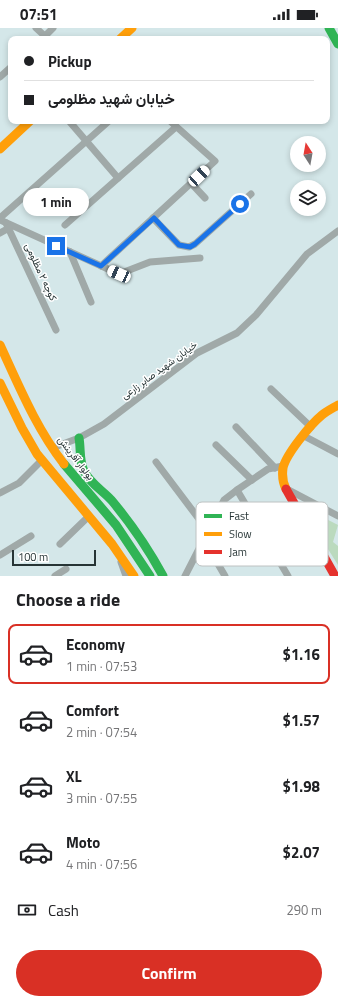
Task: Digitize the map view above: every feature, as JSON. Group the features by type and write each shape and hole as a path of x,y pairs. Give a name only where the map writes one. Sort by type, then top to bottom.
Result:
{"main road":[{"path":"123,36 132,28"},
{"path":"329,28 338,44"},
{"path":"0,149 27,124"},
{"name":"بولوار آفرینش","path":"0,344 34,418 52,448 66,467 129,542 150,576"},
{"path":"0,383 19,424 42,460 116,549 134,576"},
{"path":"293,502 285,488 279,466 289,456 319,418 338,405"},
{"path":"79,438 81,450 80,460 85,473 113,502 153,556 163,576"},
{"path":"328,564 335,576"}],"street":[{"path":"36,28 43,36"},
{"path":"47,36 53,28"},
{"path":"0,76 8,69"},
{"path":"71,124 118,178"},
{"path":"0,233 4,222 42,181 107,124"},
{"path":"101,266 215,161 173,124"},
{"path":"65,225 176,127"},
{"path":"191,183 205,198"},
{"path":"154,218 179,245 190,247 251,194"},
{"path":"4,222 119,274 150,262 200,258"},
{"name":"کوچه ۲ مظلومی","path":"4,222 56,330"},
{"name":"خیابان شهید صابر زارعی","path":"52,448 79,438 104,424 197,353 236,333 256,315 307,255 338,231"},
{"path":"70,252 91,302"},
{"path":"271,389 311,427"},
{"path":"236,427 279,466"},
{"path":"304,436 338,454"},
{"path":"216,445 252,480"},
{"path":"0,493 19,483 42,460"},
{"path":"156,462 196,515"},
{"path":"223,502 237,490 268,469 279,466"},
{"path":"285,488 312,502"},
{"path":"237,490 244,502"},
{"path":"328,511 338,516"},
{"path":"60,544 89,516"},
{"path":"0,555 31,536"},
{"path":"116,549 126,576"},
{"path":"185,576 196,555"},
{"path":"219,566 225,576"},
{"path":"282,566 288,576"},
{"path":"55,576 66,569"}],"green space":[{"path":"328,520 338,525 333,542 338,546 338,565 328,549"}],"traffic: fast":[{"path":"329,28 338,44"},
{"path":"79,438 81,463 87,476 110,498 127,520 146,547 163,576"},
{"path":"64,464 116,525 150,576"}],"traffic: slow":[{"path":"123,36 132,28"},
{"path":"0,149 27,124"},
{"path":"0,345 36,421 64,464"},
{"path":"0,383 22,428 37,454 112,544 134,576"},
{"path":"286,489 283,482 283,468 289,455 317,419 338,405"}],"traffic: jam":[{"path":"286,489 293,502"},
{"path":"328,564 335,576"}],"route":[{"path":"56,246 101,266 154,218 179,245 190,247 240,204"}]}
